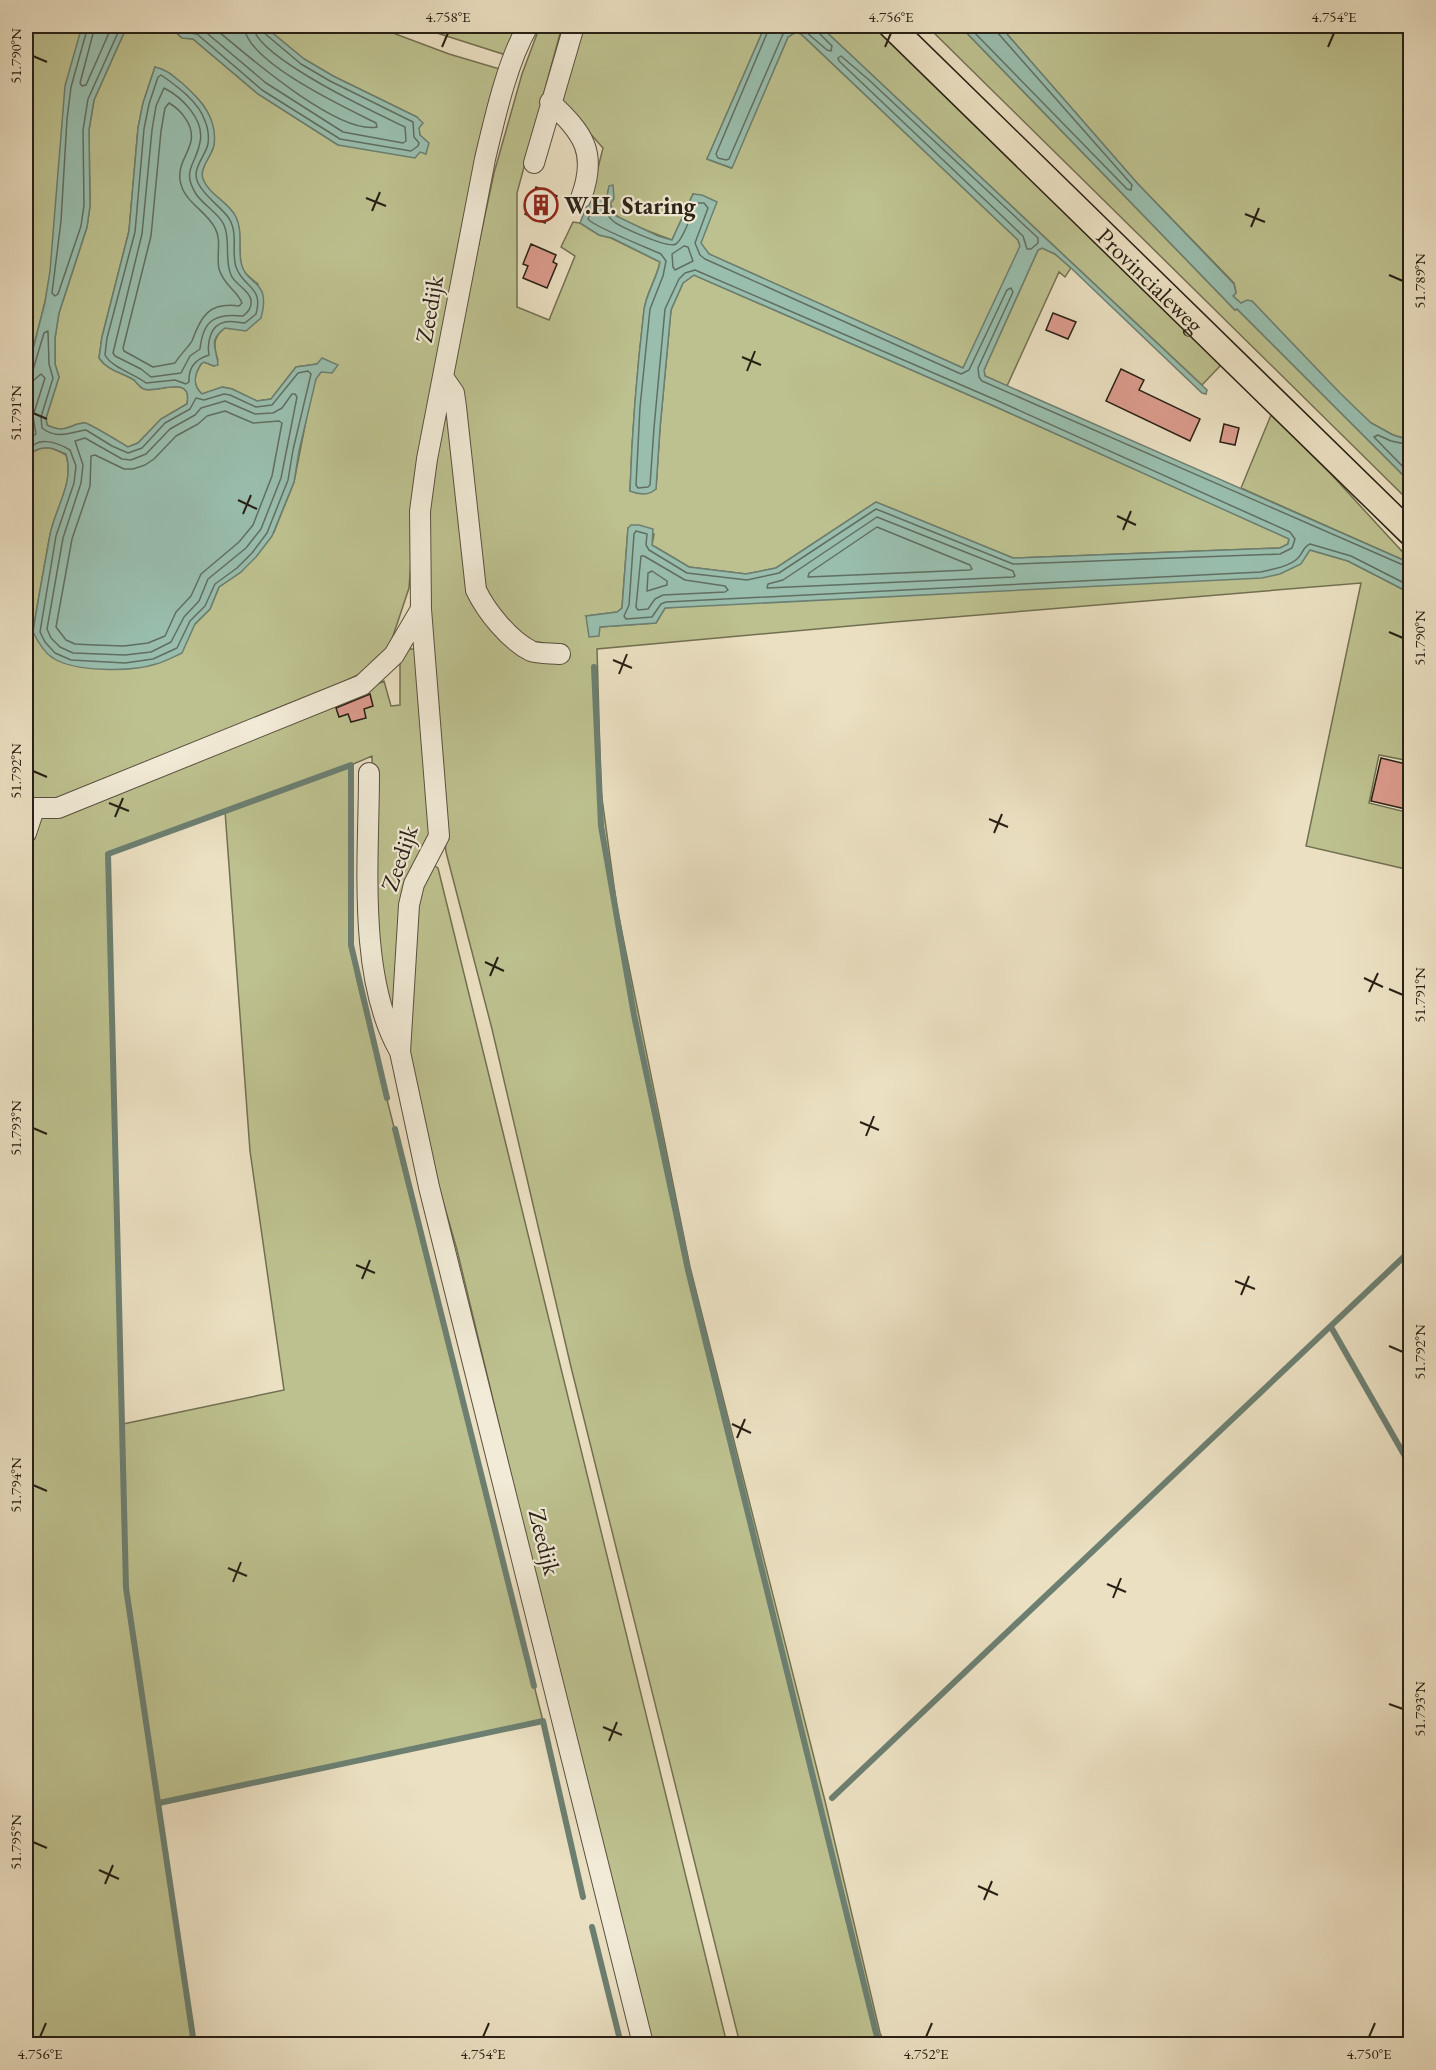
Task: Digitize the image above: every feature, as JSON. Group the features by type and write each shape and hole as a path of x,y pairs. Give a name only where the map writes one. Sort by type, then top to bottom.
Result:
{"main road":[{"name":"Provincialeweg","path":"891,26 1410,533"}],"street":[{"name":"Zeedijk","path":"528,26 511,68 495,119 469,235 427,459 420,511 421,609 439,836 414,884 409,905 400,1052 429,1187 643,2044"},
{"path":"534,163 574,26"},
{"path":"550,102 574,124 590,157 588,179 581,198"},
{"path":"442,377 454,393 476,590 484,607 511,636 532,651 560,654"},
{"path":"26,833 30,808 58,808 362,685 394,655 421,609"},
{"name":"Zeedijk","path":"369,773 369,937 380,1001 390,1034 400,1052"}],"shaded area":[{"path":"26,26 83,26 55,221 51,271 26,377"},
{"path":"127,26 169,26 182,38 193,39 258,94 338,145 420,135 417,117 333,76 304,59 264,26 377,27 449,54 503,70 416,494 409,588 390,645 362,673 320,693 63,800 26,798 26,470 34,451 50,448 66,455 68,476 52,525 33,632 195,624 210,609 219,587 241,572 274,532 294,482 311,395 316,378 321,372 317,364 296,367 271,399 257,401 232,389 223,387 202,394 197,387 196,376 201,364 204,362 214,366 218,360 215,342 221,331 225,328 246,330 258,284 247,275 242,266 239,230 235,216 208,189 202,178 202,170 214,143 210,118 192,92 155,67 143,103 138,128 129,231 102,337 99,358 106,366 134,380 144,389 179,387 185,389 187,404 161,419 138,443 128,447 85,423 64,429 47,425 46,418 59,377 55,364 55,338 59,313 87,227 90,206 89,130 94,100"},
{"path":"415,26 522,26 506,55"},
{"path":"540,26 562,26 517,193 517,307 549,320 575,256 561,247 573,222 580,223 599,235 611,238 660,262 644,310 635,400 630,491 656,489 671,310 683,283 694,275 1289,538 1288,544 1280,548 1013,558 876,502 776,568 746,574 689,567 652,545 654,534 628,528 622,608 617,612 586,616 599,627 656,623 665,608 1310,550 1348,561 1410,593 1410,761 1379,755 1369,803 1410,813 1410,870 1306,846 1361,583 597,649 601,791 617,908 690,1267 825,1801 880,2033 885,2044 740,2044 571,1367 492,1029 446,852 435,731 426,553 428,502 446,398 494,173 522,74"},
{"path":"581,26 765,26 707,159 731,168 788,37 795,32 801,34 1018,240 1019,252 963,368 709,254 700,243 706,228 705,197 693,194 672,240 618,217 612,209 608,190 608,196 590,200 603,148 580,119 566,111 561,94"},
{"path":"820,26 876,26 1221,365 1202,385"},
{"path":"927,26 960,26 1235,310 1237,309 1410,482 1410,502"},
{"path":"1000,26 1410,26 1410,440 1393,435 1371,423 1233,296 1236,292 1234,283 1137,183"},
{"path":"1042,248 1055,254 1071,268 1065,277 1059,272 1007,386 985,376 984,370 1038,250"},
{"path":"1271,415 1330,473 1410,560 1410,563 1241,488"},
{"path":"407,649 415,649 431,824 395,1029 379,972 372,756 351,765 351,945 357,980 543,1721 159,1803 194,2044 26,2044 26,814 313,712 384,681 391,706 400,705 400,659","holes":["225,811 250,1151 284,1390 123,1424 108,854"]},
{"path":"429,867 438,868 727,2044 648,2044 457,1250 412,1093 407,1062 413,919"}],"water":[{"path":"82,26 127,26 94,100 89,130 90,206 87,227 59,313 55,338 55,364 59,377 46,418 47,425 64,429 85,423 128,447 138,443 161,419 187,404 185,389 173,387 144,389 134,380 106,366 99,358 102,337 129,231 138,128 143,103 155,67 166,71 182,83 201,103 210,118 215,135 214,145 204,166 203,179 210,190 229,207 236,217 243,270 261,289 263,295 261,318 246,331 225,328 216,337 214,345 218,365 214,366 204,362 201,364 195,380 199,391 202,394 222,387 232,389 257,401 271,399 296,367 317,364 322,358 338,365 332,373 321,372 316,379 294,482 272,536 241,572 219,587 210,609 195,624 182,653 146,667 103,669 62,663 47,653 33,632 52,525 66,485 68,464 66,454 54,449 43,448 34,451 26,470 26,377 45,302 50,271 65,86"},
{"path":"169,26 264,26 304,59 333,76 417,117 423,123 419,128 420,135 429,143 426,154 420,152 415,158 338,145 258,94 193,39 182,38"},
{"path":"765,26 820,26 1207,390 1206,394 1202,393 1071,268 1055,254 1042,248 1038,250 984,370 985,376 1410,563 1410,593 1348,561 1310,550 1301,564 1280,574 1262,578 665,608 656,623 600,627 599,636 589,637 586,616 617,612 622,608 628,528 631,525 653,529 652,545 689,567 746,574 776,568 876,502 1013,558 1280,548 1288,544 1289,539 994,406 694,275 683,283 671,310 656,489 643,494 630,491 635,400 644,310 660,262 612,238 599,235 580,223 589,200 607,196 609,186 613,185 614,199 610,204 616,216 658,236 672,240 693,194 702,195 717,202 701,243 709,254 963,368 1020,246 1018,240 798,31 788,37 732,168 707,159"},
{"path":"960,26 1000,26 1137,183 1234,284 1236,293 1233,296 1241,303 1247,300 1252,301 1371,423 1393,435 1410,440 1410,482 1237,309 1235,310"}],"building":[{"name":"W.H. Staring","path":"536,187 557,196 545,223 525,214"},
{"path":"531,244 556,255 553,262 557,264 547,288 523,278 528,266 523,264"},
{"path":"1053,313 1076,322 1068,339 1046,330"},
{"path":"1121,369 1144,380 1139,390 1200,419 1190,441 1106,401"},
{"path":"1224,424 1239,428 1235,445 1220,442"},
{"path":"370,694 373,706 364,709 366,718 351,722 348,714 339,717 336,708"},
{"path":"1381,758 1410,765 1410,810 1371,801"}],"waterway":[{"path":"594,667 601,826 634,1015 688,1270 880,2044"},
{"path":"194,2044 126,1588 108,854 351,765 351,945 387,1098"},
{"path":"395,1129 534,1686"},
{"path":"832,1798 1410,1251"},
{"path":"1331,1327 1410,1465"},
{"path":"159,1803 543,1721 583,1897"},
{"path":"592,1927 621,2044"}],"place":[{"name":"W.H. Staring","path":"541,205"}]}
